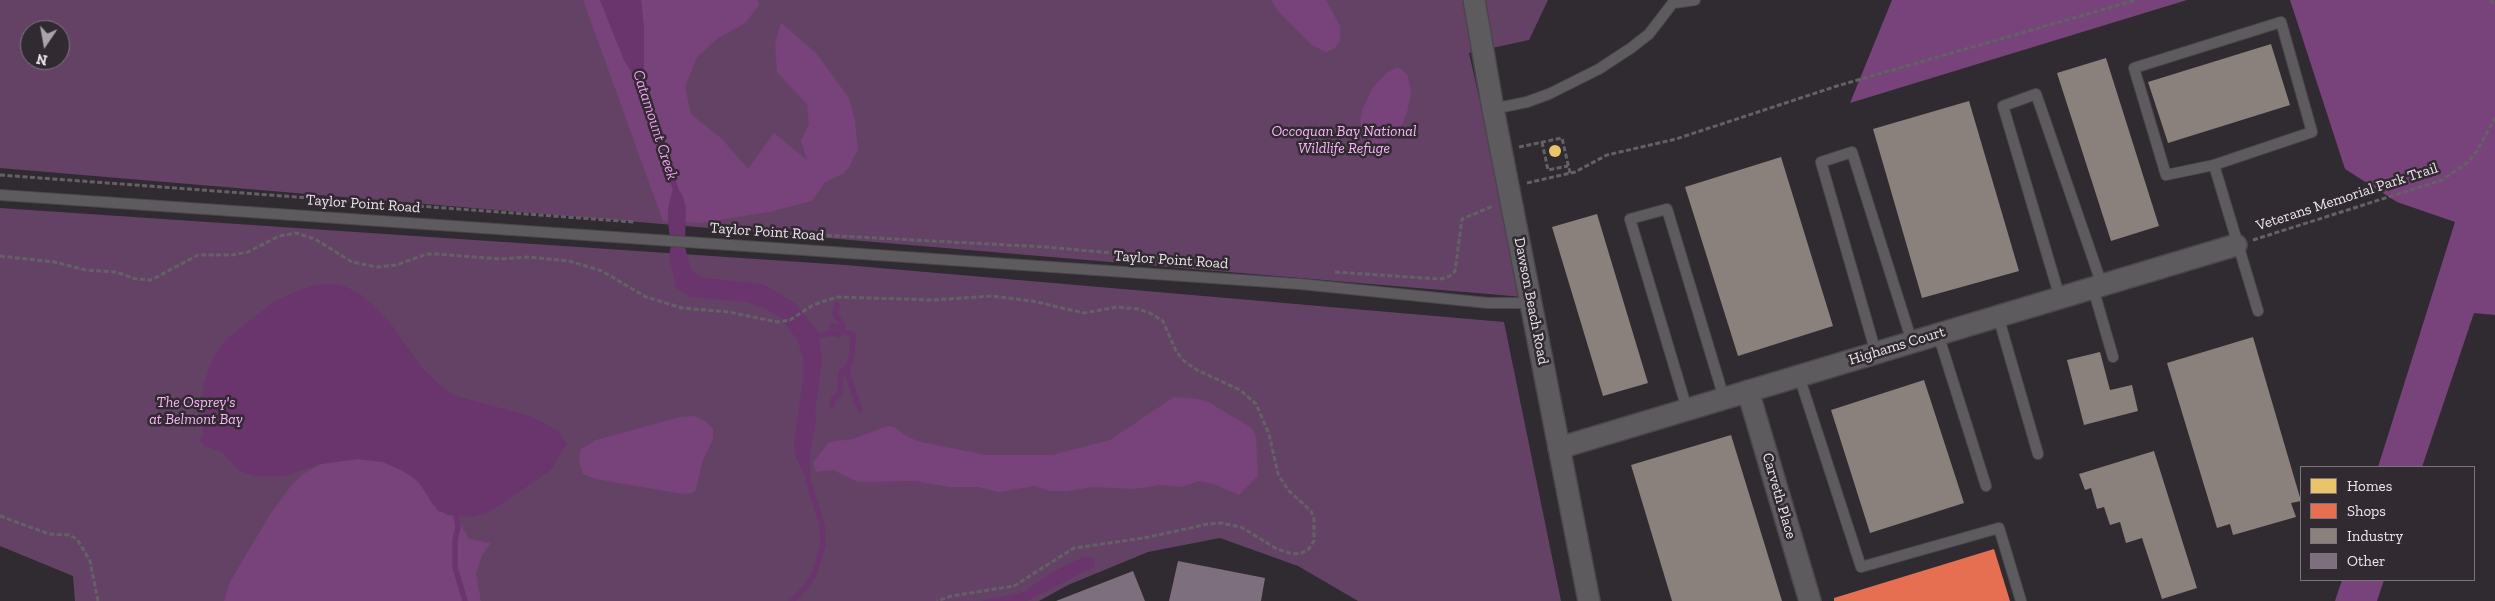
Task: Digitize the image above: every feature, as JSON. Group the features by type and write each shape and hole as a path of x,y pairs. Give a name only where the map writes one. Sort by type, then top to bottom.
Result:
{"street":[{"name":"Dawson Beach Road","path":"1474,0 1493,109 1589,601"},
{"name":"Highams Court","path":"1559,448 2236,245"},
{"name":"Carveth Place","path":"1748,391 1810,601"}],"lane":[{"path":"1493,109 1527,102 1549,94 1599,69 1631,48 1648,34 1674,2 1696,0"},
{"path":"2281,22 2312,132 2214,165 2166,175 2134,68 2281,22"},
{"path":"2060,298 2002,106 2036,94 2098,286 2113,357"},
{"path":"1876,353 1821,162 1852,152 1912,342"},
{"path":"2214,165 2236,245 2258,311"},
{"name":"Taylor Point Road","path":"0,195 1300,284 1488,303 1532,303"},
{"path":"1687,409 1630,219 1667,209 1724,398"},
{"path":"1998,316 2038,454"},
{"path":"1938,334 1986,486"},
{"path":"1799,376 1861,567 1999,528 2022,601"}],"path":[{"path":"1523,184 1570,173 1607,155 1676,139 1837,86 2136,0"},
{"path":"2490,0 2495,5"},
{"name":"Veterans Memorial Park Trail","path":"2236,245 2442,180 2468,162 2477,151 2495,118"},
{"path":"1537,144 1562,138 1570,173"},
{"path":"1542,142 1548,170 1568,166"},
{"path":"0,176 643,223"},
{"path":"1327,271 1446,278 1455,271 1462,219 1496,205"},
{"path":"776,232 1046,247 1201,261"},
{"path":"0,256 54,262 77,269 116,272 136,279 151,280 162,277 198,255 232,255 248,252 279,236 296,234 315,239 352,262 377,267 396,265 427,254 500,259 530,257 569,261 602,271 646,297 682,308 729,312 777,322 790,320 813,305 830,298 933,300 1005,297 1084,313 1126,307 1150,313 1163,321 1176,351 1184,361 1197,370 1240,390 1256,404 1267,427 1281,479 1294,498 1310,511 1314,518 1314,542 1308,550 1301,553 1293,554 1277,549 1241,526 1220,523 1208,524 1144,538 1074,548 1014,586 952,596 938,601"},
{"path":"0,516 49,534 69,535 76,539 90,561 98,601"}],"green space":[{"name":"Occoquan Bay National Wildlife Refuge","path":"0,0 1548,0 1529,40 1469,53 1524,297 0,168"},
{"name":"The Osprey's at Belmont Bay","path":"0,208 845,265 1504,322 1561,601 1358,601 1298,566 1220,538 1148,552 1068,585 1039,601 75,601 73,576 0,546"}],"shaded area":[{"path":"583,0 600,0 624,60 644,92 644,29 641,0 758,0 759,5 745,23 717,39 697,57 685,87 691,114 722,139 748,169 774,133 807,160 801,141 809,124 807,104 777,72 775,44 781,23 816,53 849,98 855,121 858,149 849,167 843,174 825,182 812,201 769,212 700,223 663,221"},
{"path":"600,0 641,0 644,29 644,94 624,60"},
{"path":"1271,0 1326,0 1340,26 1340,41 1334,49 1326,52 1313,46 1278,11"},
{"path":"1892,0 2187,0 1850,103"},
{"path":"2290,0 2495,0 2495,315 2474,313 2422,466 2378,466 2455,222 2397,202 2345,169"},
{"path":"1398,67 1408,75 1411,94 1407,113 1399,131 1390,140 1378,147 1369,144 1360,123 1362,111 1372,89 1386,73"},
{"path":"674,185 682,194 686,208 685,247 691,270 704,278 762,284 796,304 818,331 822,360 815,412 816,422 810,452 810,487 795,455 794,442 803,379 803,359 798,341 780,317 766,309 747,302 690,297 676,288 669,256 671,246 668,222 668,208"},
{"path":"335,284 360,294 373,305 389,321 422,368 440,385 456,396 530,416 559,431 567,444 551,470 488,513 474,517 456,516 438,511 417,480 402,470 383,462 358,459 321,464 285,476 254,476 238,470 222,452 204,446 199,439 203,435 201,415 204,383 212,360 225,340 275,301 299,290 318,285"},
{"path":"1174,397 1198,399 1208,402 1252,428 1256,437 1258,476 1239,495 1214,484 1199,481 1182,487 1160,485 1134,489 1093,487 1067,491 1049,491 1035,486 999,492 978,487 949,487 916,481 858,482 833,470 816,472 813,463 829,442 853,439 887,426 894,427 908,437 921,442 986,455 1052,455 1110,440"},
{"path":"695,416 706,422 713,429 713,439 702,463 696,490 692,493 683,494 596,479 583,474 579,460 581,449 596,440 680,417"},
{"path":"358,459 383,462 410,475 422,486 432,504 447,515 456,516 469,539 491,543 482,555 476,574 481,601 224,601 230,582 271,513 291,486 303,474 321,464"},
{"path":"1083,557 1094,558 1095,566 1027,601 981,601 1024,592 1052,572"},
{"path":"2342,581 2384,581 2377,601 2335,601"}],"building: Homes":[{"path":"1553,145 1557,145 1561,151 1557,157 1553,157 1549,153 1549,149"}],"building: Shops":[{"path":"1994,549 2010,601 1834,601 1834,598"}],"building: Industry":[{"path":"2271,44 2290,105 2168,143 2148,82"},
{"path":"2106,58 2159,226 2111,241 2057,73"},
{"path":"1969,101 2019,271 1922,298 1873,129"},
{"path":"1781,157 1833,326 1738,356 1685,187"},
{"path":"1597,214 1648,383 1603,396 1552,227"},
{"path":"2253,337 2300,498 2300,501 2291,503 2296,517 2233,535 2230,524 2217,528 2167,363"},
{"path":"2100,352 2110,390 2132,385 2138,411 2084,425 2067,360"},
{"path":"1924,380 1964,503 1870,533 1831,410"},
{"path":"1731,435 1782,601 1672,601 1631,465"},
{"path":"2154,451 2197,588 2162,599 2142,538 2126,543 2120,522 2110,525 2104,507 2097,509 2091,488 2085,490 2079,474"}],"building: Other":[{"path":"1178,561 1265,578 1261,601 1169,601"},
{"path":"1133,571 1145,601 1056,601"}],"waterway":[{"name":"Catamount Creek","path":"641,87 676,190"},
{"path":"837,304 835,314 843,325 842,332"},
{"path":"832,333 832,326 839,327 843,325"},
{"path":"811,337 832,333 839,335 842,332 853,334 852,354 847,373 860,410"},
{"path":"832,405 834,398 840,394 841,372 847,367"},
{"name":"Catamount Creek","path":"792,601 805,588 814,575 823,545 822,525 808,480"},
{"path":"456,516 458,527 455,540 455,567 465,601"}]}
